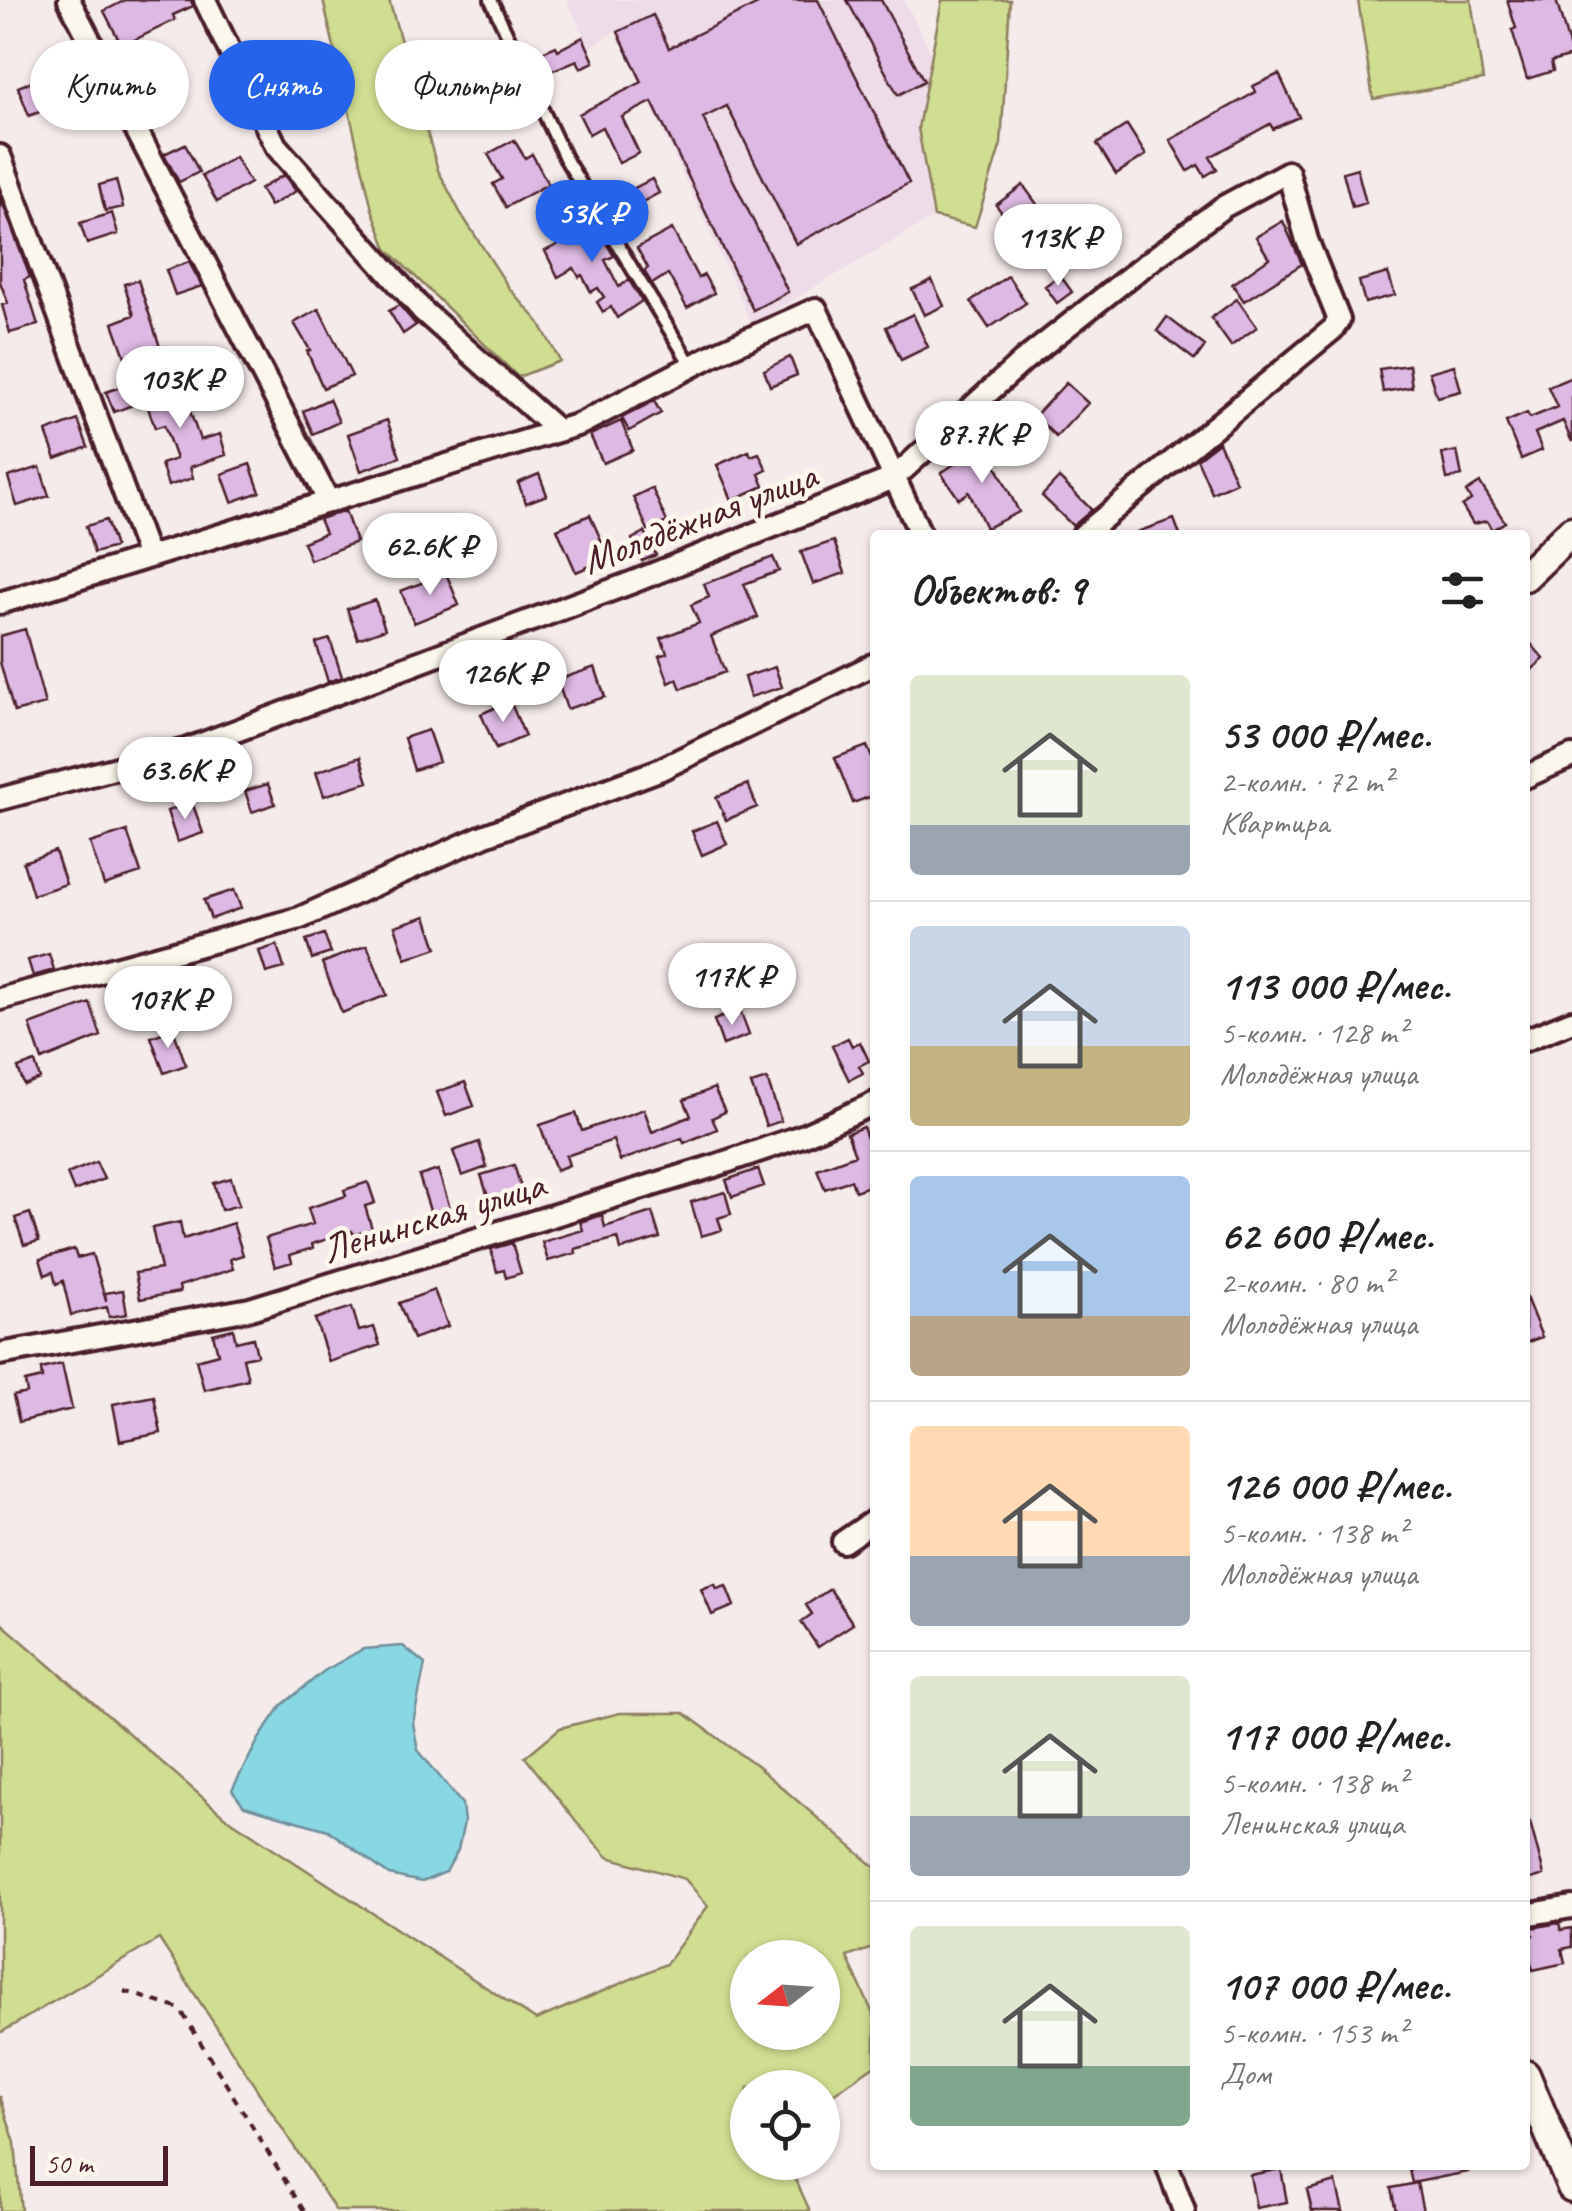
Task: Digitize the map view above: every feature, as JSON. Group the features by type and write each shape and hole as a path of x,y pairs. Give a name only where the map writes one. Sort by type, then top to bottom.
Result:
{"main road":[{"path":"1530,571 1572,530"},
{"path":"1530,2087 1572,2187"}],"street":[{"path":"68,0 330,502"},
{"path":"204,0 276,146 423,311 558,431"},
{"path":"0,156 148,558"},
{"name":"Молодёжная улица","path":"0,799 185,750 632,582 894,478 1023,361 1136,270 1223,207 1288,172 1307,240 1339,320 1333,329 1089,530"},
{"path":"0,603 580,424 692,366 816,309 919,530"},
{"path":"0,999 300,918 483,836 659,770 870,666"},
{"path":"1530,775 1572,756"},
{"path":"1530,1038 1572,1022"},
{"name":"Ленинская улица","path":"0,1354 250,1309 714,1166 802,1136 870,1105"},
{"path":"843,1542 870,1523"},
{"path":"1530,1914 1572,1907"},
{"path":"1170,2170 1184,2211"}],"lane":[{"path":"491,0 565,158 692,366"}],"path":[{"path":"124,1991 180,2009 304,2211"}],"shaded area":[{"path":"567,0 904,0 932,54 918,128 934,217 752,324 616,30 590,48"}],"green space":[{"path":"323,0 389,0 401,40 375,40 375,130 426,130 438,170 460,212 509,288 539,322 560,361 518,377 387,249 372,209 353,130 355,40 332,40"},
{"path":"942,0 1010,0 1001,144 975,227 934,217 918,128"},
{"path":"1358,0 1471,0 1483,80 1373,99"},
{"path":"0,1622 224,1816 536,2020 666,1964 708,1906 685,1879 608,1857 577,1823 525,1757 560,1728 620,1713 684,1713 759,1768 870,1863 870,1949 847,1957 870,2007 870,2068 840,2089 840,2070 730,2070 730,2180 796,2180 810,2211 336,2211 159,1939 0,2033"},
{"path":"0,2096 15,2143 21,2211 0,2211"}],"water":[{"path":"403,1646 425,1664 413,1723 418,1750 462,1804 464,1822 458,1850 446,1872 422,1882 389,1875 328,1830 244,1806 232,1790 282,1705 324,1671 363,1649"}],"building":[{"path":"126,0 191,0 193,6 173,15 175,20 134,40 119,40 104,11"},
{"path":"766,0 818,0 909,183 796,244 727,106 703,118 788,292 753,310 652,102 622,117 639,153 619,163 602,127 589,134 579,114 642,82 618,32 653,15 669,48"},
{"path":"847,0 881,0 924,81 898,95"},
{"path":"1507,0 1556,0 1572,56 1551,62 1553,71 1527,79"},
{"path":"583,37 594,62 581,68 577,60 554,70 554,47 558,50"},
{"path":"1279,74 1299,117 1273,129 1270,124 1210,157 1217,169 1205,176 1198,165 1188,171 1170,140 1256,92 1253,86"},
{"path":"30,82 30,116 29,116 18,87"},
{"path":"1127,125 1146,155 1116,174 1097,144"},
{"path":"514,140 525,158 532,154 548,184 506,207 493,184 502,179 488,154"},
{"path":"185,144 199,172 179,182 164,154"},
{"path":"235,157 250,183 217,202 202,176"},
{"path":"1357,168 1366,203 1352,207 1343,172"},
{"path":"284,175 296,191 270,206 260,189"},
{"path":"652,179 659,193 631,208 623,194"},
{"path":"116,180 123,207 105,211 99,185"},
{"path":"1023,185 1039,207 1013,227 996,205"},
{"path":"0,196 30,277 24,280 38,325 10,333 2,305 8,303 0,282"},
{"path":"112,213 118,234 87,244 80,223"},
{"path":"590,216 614,256 605,260 619,287 629,280 642,301 617,318 611,307 603,312 597,302 604,297 598,288 591,292 574,268 558,277 545,251 563,242 558,233"},
{"path":"1283,221 1302,264 1244,301 1232,284 1269,258 1256,237"},
{"path":"672,229 698,278 704,275 714,293 687,308 668,274 652,284 637,248"},
{"path":"189,262 202,286 175,295 166,270"},
{"path":"1388,273 1395,295 1365,303 1359,281"},
{"path":"1060,275 1072,292 1057,303 1045,286"},
{"path":"1008,276 1026,303 989,328 971,301"},
{"path":"138,280 162,353 128,365 113,323 134,315 124,284"},
{"path":"932,280 944,306 924,315 912,289"},
{"path":"1237,299 1257,327 1231,346 1211,318"},
{"path":"399,305 416,325 403,334 389,311"},
{"path":"319,309 352,376 323,388 307,351 310,350 294,323"},
{"path":"913,314 928,347 901,360 886,327"},
{"path":"1167,317 1205,346 1195,360 1157,331"},
{"path":"790,357 797,375 770,386 764,370"},
{"path":"1409,365 1412,387 1383,392 1379,369"},
{"path":"1454,365 1461,391 1437,397 1429,372"},
{"path":"178,377 200,440 220,434 226,455 190,467 193,478 168,486 161,464 176,459 164,425 155,428 142,390"},
{"path":"1572,377 1572,442 1563,421 1535,433 1542,450 1521,459 1506,422 1557,407 1548,387"},
{"path":"131,383 138,403 114,412 106,392"},
{"path":"1066,383 1088,403 1056,437 1035,416"},
{"path":"329,399 339,422 313,434 303,411"},
{"path":"654,401 661,413 629,431 622,418"},
{"path":"995,412 1019,441 1002,456 987,441 993,437 982,423"},
{"path":"78,420 88,447 56,459 46,432"},
{"path":"387,420 400,457 361,471 348,434"},
{"path":"621,421 633,450 603,463 590,435"},
{"path":"1219,442 1236,482 1212,493 1197,459"},
{"path":"985,443 1019,512 986,528 969,492 959,499 941,473"},
{"path":"749,451 751,456 759,453 767,470 759,474 764,486 732,500 717,465"},
{"path":"1457,451 1462,476 1447,479 1442,454"},
{"path":"250,464 260,492 232,502 222,474"},
{"path":"40,467 49,496 17,506 8,477"},
{"path":"539,474 547,495 526,503 518,483"},
{"path":"1059,478 1092,510 1073,526 1042,496"},
{"path":"1480,483 1505,522 1492,530 1487,521 1473,524 1462,506 1471,500 1466,492"},
{"path":"652,488 667,522 648,530 633,497"},
{"path":"345,511 356,542 310,560 303,542 325,533 319,519"},
{"path":"590,515 609,558 576,572 557,529"},
{"path":"1174,519 1178,530 1143,530"},
{"path":"106,520 115,547 94,553 86,526"},
{"path":"645,532 656,555 642,561 632,539"},
{"path":"834,541 845,573 813,584 801,552"},
{"path":"773,557 779,571 744,584 758,617 711,636 725,672 681,689 677,679 669,683 659,656 667,653 661,638 699,623 691,605 709,597 704,584"},
{"path":"446,573 459,605 414,623 401,591"},
{"path":"375,600 385,629 358,639 347,609"},
{"path":"25,629 45,704 14,712 0,662 0,636"},
{"path":"330,639 342,677 328,682 316,643"},
{"path":"1530,643 1544,659 1530,672"},
{"path":"595,667 605,697 567,709 557,680"},
{"path":"775,667 782,687 750,697 744,677"},
{"path":"510,701 525,736 496,749 481,714"},
{"path":"428,730 439,762 414,770 404,738"},
{"path":"867,746 870,797 853,803 835,758"},
{"path":"360,757 368,782 324,796 316,772"},
{"path":"268,784 275,804 252,812 245,791"},
{"path":"748,784 757,807 726,820 716,797"},
{"path":"192,802 203,833 177,842 167,811"},
{"path":"717,821 727,844 702,855 692,831"},
{"path":"127,831 141,873 104,885 90,843"},
{"path":"55,851 66,884 33,895 23,862"},
{"path":"234,890 241,908 211,919 204,900"},
{"path":"426,916 437,948 406,959 395,926"},
{"path":"324,934 331,953 312,959 306,940"},
{"path":"277,945 284,968 266,973 259,951"},
{"path":"367,945 387,995 342,1013 322,963"},
{"path":"49,954 54,970 33,976 28,960"},
{"path":"197,980 206,1008 173,1019 163,991"},
{"path":"90,1003 101,1036 42,1060 30,1025"},
{"path":"740,1010 749,1035 723,1045 714,1020"},
{"path":"173,1029 186,1065 164,1073 151,1037"},
{"path":"848,1038 852,1046 860,1042 869,1061 859,1066 863,1073 849,1080 832,1046"},
{"path":"35,1062 40,1079 24,1085 18,1068"},
{"path":"767,1079 781,1121 766,1126 751,1084"},
{"path":"465,1082 474,1106 446,1116 437,1092"},
{"path":"714,1088 725,1112 712,1118 717,1129 620,1161 613,1140 566,1156 569,1165 556,1170 540,1125 576,1113 582,1131 644,1109 652,1132 691,1116 684,1100"},
{"path":"863,1127 870,1146 870,1186 855,1191 851,1180 825,1189 817,1169 855,1155 847,1133"},
{"path":"479,1142 487,1167 462,1176 453,1151"},
{"path":"96,1162 104,1179 74,1191 67,1174"},
{"path":"514,1165 523,1194 490,1203 481,1175"},
{"path":"758,1169 764,1186 732,1197 726,1180"},
{"path":"438,1170 450,1208 431,1214 419,1176"},
{"path":"231,1178 239,1205 221,1210 214,1183"},
{"path":"368,1182 375,1203 365,1206 372,1229 312,1244 313,1248 290,1255 292,1262 275,1267 266,1238 313,1224 308,1208 346,1196 344,1190"},
{"path":"725,1192 731,1214 718,1218 722,1230 701,1236 691,1202"},
{"path":"652,1212 660,1238 621,1250 618,1238 548,1261 542,1242 583,1230 580,1222 602,1215 605,1227"},
{"path":"30,1213 39,1241 24,1245 15,1218"},
{"path":"180,1222 183,1239 233,1223 243,1255 230,1259 233,1269 179,1286 180,1292 140,1299 135,1273 161,1269 152,1228"},
{"path":"512,1243 521,1273 506,1278 504,1270 497,1272 491,1249"},
{"path":"74,1249 77,1258 92,1254 106,1301 105,1293 123,1290 127,1314 109,1317 107,1307 71,1315 63,1281 56,1284 53,1272 45,1275 40,1259"},
{"path":"434,1290 448,1326 413,1339 399,1303"},
{"path":"352,1307 359,1331 374,1327 380,1345 329,1362 315,1319"},
{"path":"1530,1307 1542,1337 1530,1341"},
{"path":"233,1329 236,1342 253,1338 257,1355 243,1358 248,1379 204,1390 196,1360 218,1354 213,1334"},
{"path":"62,1364 72,1409 19,1422 13,1396 27,1393 25,1382 42,1378 41,1369"},
{"path":"154,1396 161,1433 120,1441 113,1404"},
{"path":"715,1584 717,1589 726,1586 734,1606 712,1615 701,1589"},
{"path":"830,1589 853,1624 818,1647 801,1622 812,1614 806,1605"},
{"path":"1530,1822 1544,1875 1530,1879"},
{"path":"1559,1923 1561,1930 1572,1928 1572,1947 1562,1949 1565,1963 1533,1970 1531,1928"},
{"path":"1281,2170 1287,2202 1256,2208 1250,2175"},
{"path":"1409,2170 1468,2170 1468,2172 1412,2183"},
{"path":"1336,2182 1343,2211 1312,2211 1307,2190"},
{"path":"1417,2183 1423,2211 1396,2211 1391,2188"}]}
